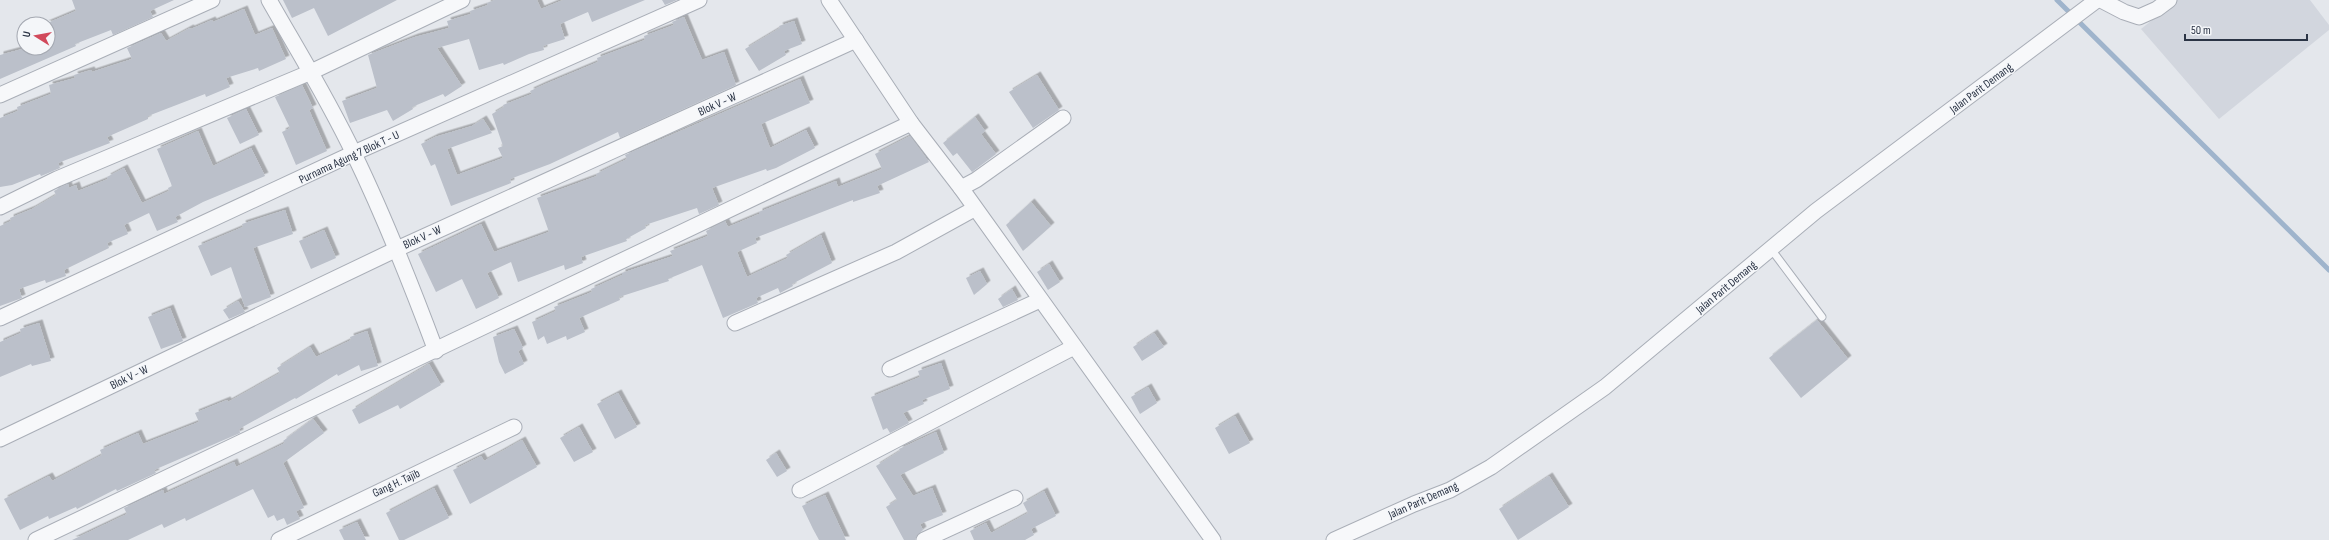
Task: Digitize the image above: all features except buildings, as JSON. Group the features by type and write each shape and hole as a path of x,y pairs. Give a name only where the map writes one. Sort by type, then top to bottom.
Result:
{"street":[{"path":"0,95 212,0"},
{"path":"269,0 311,72 354,153 397,249 436,351"},
{"path":"0,207 57,179 311,72 462,0"},
{"name":"Purnama Agung 7 Blok T - U","path":"0,318 354,153 700,0"},
{"path":"828,0 852,42 961,188 974,209 1213,540"},
{"name":"Jalan Parit Demang","path":"1334,540 1414,504 1450,490 1491,467 1605,387 1816,211 2097,0"},
{"path":"2101,0 2124,12 2139,17 2157,9 2169,0"},
{"name":"Blok V - W","path":"0,439 397,249 852,42"},
{"path":"961,188 976,180 1063,118"},
{"path":"36,540 436,351 911,123"},
{"path":"735,323 896,252 974,209"},
{"path":"890,369 1040,300"},
{"path":"800,490 1074,347"},
{"name":"Gang H. Tajib","path":"279,540 514,427"},
{"path":"924,540 1015,498"}],"lane":[{"path":"1771,249 1822,317"}],"shaded area":[{"path":"2177,0 2310,0 2329,25 2329,30 2219,119 2141,29"}],"waterway":[{"path":"2057,0 2329,270"}]}
